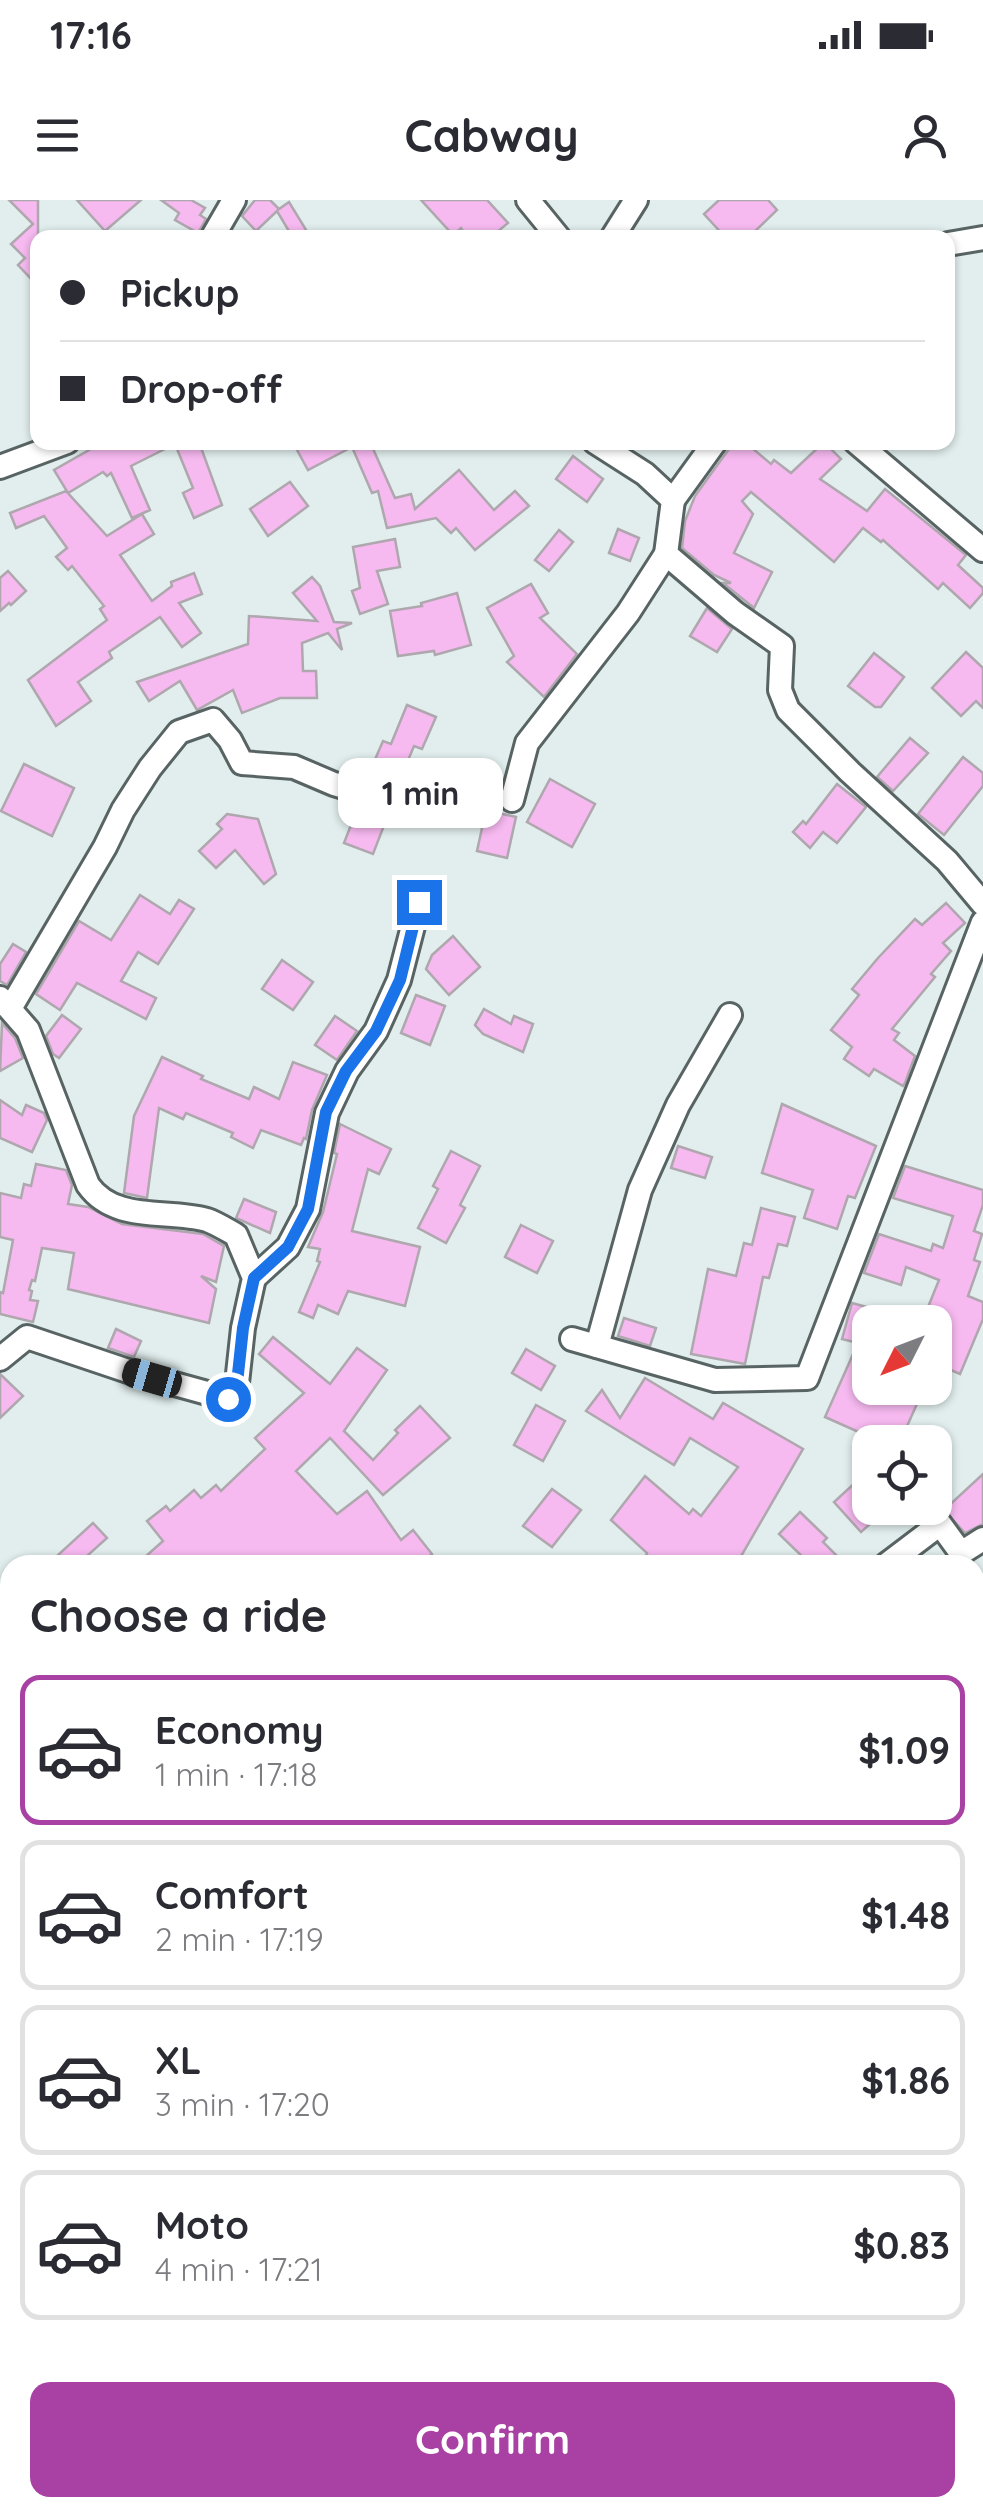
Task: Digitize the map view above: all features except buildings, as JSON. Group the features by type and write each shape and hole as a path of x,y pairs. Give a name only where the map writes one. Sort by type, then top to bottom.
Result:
{"street":[{"path":"217,230 234,200"},
{"path":"528,200 552,230"},
{"path":"617,230 636,200"},
{"path":"955,243 983,238"},
{"path":"0,467 46,450"},
{"path":"608,450 645,474 672,500"},
{"path":"512,800 527,743 628,612 666,554 672,500 709,450"},
{"path":"865,450 983,550"},
{"path":"666,554 735,613 782,646 780,690 788,710 947,860 983,904"},
{"path":"0,1359 27,1337 228,1399 237,1383 254,1278 236,1234 207,1220 148,1215 100,1201 88,1185 28,1030 5,1002 106,847 123,810 180,732 212,720 230,740 242,763 294,767 387,800"},
{"path":"254,1278 288,1247 308,1209 326,1112 346,1071 376,1031 400,980 419,902"},
{"path":"572,1339 715,1380 807,1378 983,922"},
{"path":"598,1346 640,1190 678,1104 730,1014"},
{"path":"899,1555 940,1524 961,1553 983,1540"}],"route":[{"path":"228,1399 237,1383 254,1278 288,1247 308,1209 326,1112 346,1071 376,1031 400,980 419,902"}]}
